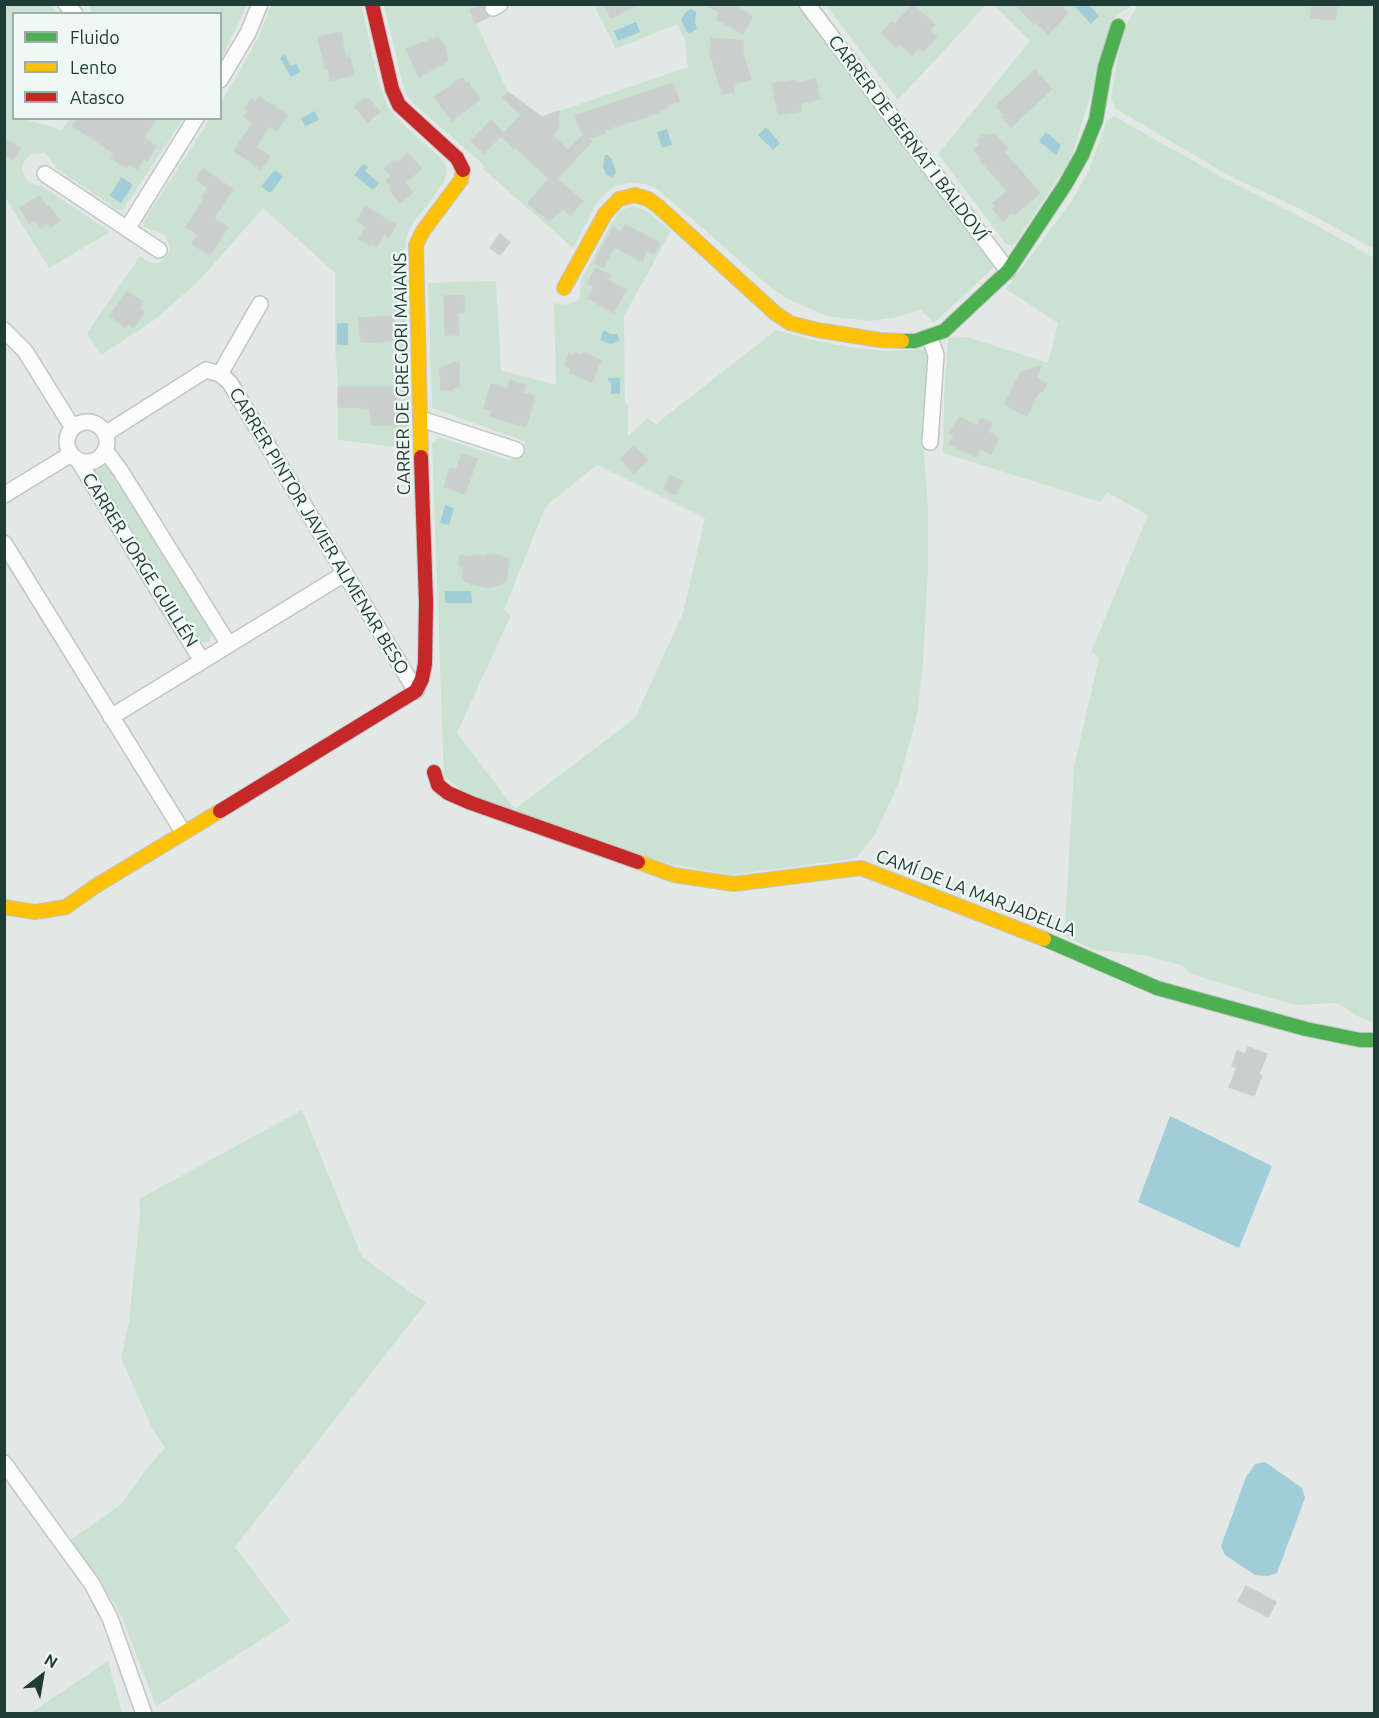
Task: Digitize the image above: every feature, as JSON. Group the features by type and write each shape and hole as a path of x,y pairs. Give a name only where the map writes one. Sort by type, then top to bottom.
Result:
{"street":[{"path":"222,77 248,33 260,4"},
{"name":"CARRER DE GREGORI MAIANS","path":"372,4 392,88 399,105 457,158 462,168 461,180 423,231 416,245 426,602 425,664 419,685"},
{"name":"CARRER DE BERNAT I BALDOVÍ","path":"807,4 1008,271"},
{"path":"564,288 604,214 619,199 635,195 648,199 659,207 775,313 790,322 817,330 880,340 915,342 930,338 944,331 1008,271 1049,212 1082,155 1096,120 1104,67 1118,26"},
{"path":"127,229 195,120"},
{"path":"45,174 159,250"},
{"path":"105,434 206,370 220,374 260,304"},
{"path":"4,330 25,351 73,428"},
{"path":"930,338 936,355 930,442"},
{"name":"CARRER PINTOR JAVIER ALMENAR BESO","path":"220,374 230,383 344,574 419,685"},
{"path":"421,419 516,450"},
{"path":"90,422 98,425 105,434 107,443 105,450 95,461 88,462 75,457 67,442 69,433 79,424 90,422"},
{"name":"CARRER JORGE GUILLÉN","path":"105,450 120,470 229,645"},
{"path":"4,495 75,457"},
{"name":"CARRER JORGE GUILLÉN","path":"75,457 202,661"},
{"path":"4,543 183,832"},
{"path":"111,717 344,574"},
{"path":"4,907 35,912 66,908 94,887 419,685"},
{"name":"CAMÍ DE LA MARJADELLA","path":"434,772 438,784 443,789 471,803 674,875 734,884 861,868 1070,949 1157,988 1306,1029 1360,1040 1374,1040"},
{"path":"4,1463 92,1584 110,1618 144,1713"}],"green space":[{"path":"4,5 50,5 57,12 12,12 12,120 30,120 61,131 69,120 182,120 123,210 118,210 57,169 45,153 31,154 25,159 22,168 24,177 29,182 42,186 110,232 49,268 5,197"},
{"path":"88,5 247,5 222,58 222,12 92,12"},
{"path":"271,5 361,5 378,79 388,107 406,127 442,159 446,167 444,182 407,235 404,253 410,449 338,440 335,273 263,208 199,281 153,321 101,355 87,333 140,256 152,263 157,263 168,255 170,248 165,235 144,227 143,222 209,120 222,120 222,100 260,34"},
{"path":"384,5 483,5 470,10 508,92 542,117 688,67 685,40 677,24 616,49 594,5 797,5 993,265 992,269 934,323 921,310 871,321 827,316 788,299 769,286 656,188 630,183 615,186 596,204 573,248 483,169 485,166 415,105 406,94"},
{"path":"826,5 986,5 898,100"},
{"path":"994,5 1133,5 1114,17 1071,159 1013,246 1006,244 938,154 1030,41"},
{"path":"1138,5 1374,5 1374,249 1307,212 1228,175 1116,109 1111,99 1118,56 1127,23"},
{"path":"1114,116 1218,175 1303,218 1374,258 1374,1023 1357,1016 1338,1003 1295,1005 1190,974 1182,965 1143,955 1096,950 1062,935 1065,925 1074,767 1099,658 1091,652 1148,515 1107,492 1100,502 943,453 944,399 948,338 967,337 1048,363 1058,323 1006,289 1073,199 1088,172 1107,120"},
{"path":"632,206 647,211 671,231 624,316 625,404 628,405 628,436 647,418 656,424 776,330 854,348 887,351 926,349 924,453 928,507 928,568 923,664 917,715 900,779 893,796 874,836 857,857 852,859 730,875 666,863 472,798 444,777 432,444 440,437 511,461 526,442 432,408 428,283 496,281 501,370 556,385 554,303 565,305 579,300 581,280 620,211","holes":["597,465 705,518 683,613 635,718 515,809 457,733 511,615 504,610 546,506"]},
{"path":"102,461 106,462 213,632 209,642 198,642 94,473 96,465"},
{"path":"302,1110 362,1257 426,1303 235,1547 291,1621 156,1706 122,1617 102,1584 68,1542 121,1504 165,1448 152,1428 121,1358 129,1321 140,1215 139,1199"},
{"path":"108,1661 122,1713 30,1713"}],"water":[{"path":"1089,5 1099,16 1091,24 1075,7"},
{"path":"691,9 696,12 697,29 690,33 687,32 681,20"},
{"path":"636,22 640,32 618,41 614,31"},
{"path":"285,54 290,66 297,64 300,72 291,77 280,58"},
{"path":"315,111 319,120 305,126 301,118"},
{"path":"766,127 780,143 773,150 758,135"},
{"path":"667,129 672,145 662,148 657,132"},
{"path":"1046,132 1061,145 1056,155 1039,141"},
{"path":"605,155 612,159 616,173 612,177 606,175 603,166"},
{"path":"363,164 368,167 365,171 379,183 373,190 354,175"},
{"path":"275,170 283,177 270,193 261,186"},
{"path":"121,177 133,185 121,203 110,196"},
{"path":"337,323 348,323 348,345 337,345"},
{"path":"604,330 610,334 617,334 620,341 610,344 600,340"},
{"path":"608,378 620,378 620,394 611,394 611,382"},
{"path":"445,505 454,508 449,525 440,523"},
{"path":"445,591 471,591 472,603 445,603"},
{"path":"1170,1116 1272,1166 1239,1248 1138,1202"},
{"path":"1265,1462 1302,1488 1305,1498 1277,1573 1268,1576 1255,1575 1225,1555 1221,1546 1246,1477 1255,1464"}],"building":[{"path":"484,4 484,12 489,17 476,23 470,10"},
{"path":"604,4 638,4 611,18"},
{"path":"705,4 731,4 751,15 752,18 743,34 716,19 720,13"},
{"path":"1015,4 1060,4 1068,13 1048,34 1036,22 1034,24"},
{"path":"1312,4 1337,4 1335,20 1310,18"},
{"path":"913,5 935,24 930,30 937,37 923,52 918,48 912,55 899,43 896,47 881,33 892,22 894,25"},
{"path":"341,32 346,58 350,57 354,75 330,81 318,37"},
{"path":"438,37 446,48 448,61 419,77 406,49"},
{"path":"711,38 743,41 743,54 751,79 735,84 734,92 723,94 720,88 712,59 710,59"},
{"path":"1035,70 1052,89 1011,127 996,106"},
{"path":"462,78 466,84 468,82 480,99 452,121 434,97"},
{"path":"816,79 820,99 800,104 801,111 778,115 772,84 797,80 797,83"},
{"path":"673,83 679,101 649,116 604,130 605,133 589,138 592,141 557,179 583,201 570,215 563,209 549,221 528,203 549,179 501,136 484,153 471,141 491,120 504,133 521,115 503,98 508,92 542,117 559,111 558,128 553,136 568,150 583,135 575,116"},
{"path":"259,97 287,115 277,131 269,126 256,147 270,156 261,169 234,151 253,123 244,117 248,110 245,109 251,99 256,102"},
{"path":"364,99 369,99 380,112 368,122 355,107"},
{"path":"77,120 155,120 144,138 156,146 147,161 144,158 137,169 129,164 127,168 111,158 114,153 73,126"},
{"path":"995,134 1007,148 1004,152 1040,193 1014,215 1012,213 1003,221 993,209 996,206 993,203 1007,191 980,160 981,158 974,149 979,145 978,140 981,136"},
{"path":"4,139 21,148 13,160 4,155"},
{"path":"408,153 422,169 405,182 413,193 400,203 390,190 392,188 386,180 391,176 384,168 395,160 396,163"},
{"path":"203,169 233,189 214,218 228,227 210,255 192,244 198,234 186,227 204,199 202,197 208,188 196,180"},
{"path":"39,196 60,221 50,228 47,224 41,229 34,220 29,223 20,208"},
{"path":"365,206 396,225 389,237 384,234 377,247 372,243 370,246 359,239 366,227 357,221"},
{"path":"625,225 660,243 654,254 647,250 642,262 614,247 603,268 594,263 613,227 621,232"},
{"path":"500,234 510,242 500,255 490,248"},
{"path":"596,268 610,275 607,280 626,290 614,313 588,298 594,287 587,284"},
{"path":"127,292 143,302 139,309 144,312 134,328 128,324 125,327 110,316"},
{"path":"444,296 464,296 464,312 458,313 459,335 445,335"},
{"path":"393,316 394,340 383,341 383,343 361,342 359,318"},
{"path":"583,352 601,360 592,382 570,373 571,368 565,366 569,354 582,355"},
{"path":"459,361 459,387 453,390 441,390 440,368"},
{"path":"1041,366 1036,378 1047,383 1043,391 1038,393 1027,416 1004,404 1021,372"},
{"path":"510,380 525,385 523,393 535,396 526,427 490,416 492,410 484,408 491,384 507,389"},
{"path":"338,387 396,387 398,425 372,425 370,408 338,407"},
{"path":"959,417 977,426 981,418 992,423 988,432 999,438 991,454 980,449 976,457 949,444 954,435 950,433"},
{"path":"634,446 648,460 634,473 620,459"},
{"path":"462,454 477,459 465,494 444,487 450,468 456,470"},
{"path":"670,475 683,481 676,495 664,489"},
{"path":"460,555 486,557 486,555 497,555 509,559 506,582 489,588 465,582 462,579 463,570 458,564"},
{"path":"1248,1047 1267,1054 1254,1096 1229,1087 1237,1068 1232,1066 1237,1051 1245,1054"},
{"path":"1246,1586 1276,1602 1268,1617 1238,1601"}],"traffic: fast":[{"path":"902,341 915,341 944,331 1008,271 1065,185 1082,155 1096,120 1105,67 1118,26"},
{"path":"1044,939 1157,988 1306,1029 1360,1040 1374,1040"}],"traffic: slow":[{"path":"421,457 416,245 423,231 461,180 463,170"},
{"path":"564,288 605,214 619,199 635,195 648,199 659,207 775,313 790,323 817,330 880,340 902,341"},
{"path":"4,907 35,912 66,907 94,887 220,811"},
{"path":"638,862 674,875 734,884 861,868 1044,939"}],"traffic: jam":[{"path":"372,4 392,89 399,105 457,158 463,170"},
{"path":"220,811 416,691 422,679 425,664 426,602 421,457"},
{"path":"434,772 438,785 448,793 638,862"}]}
